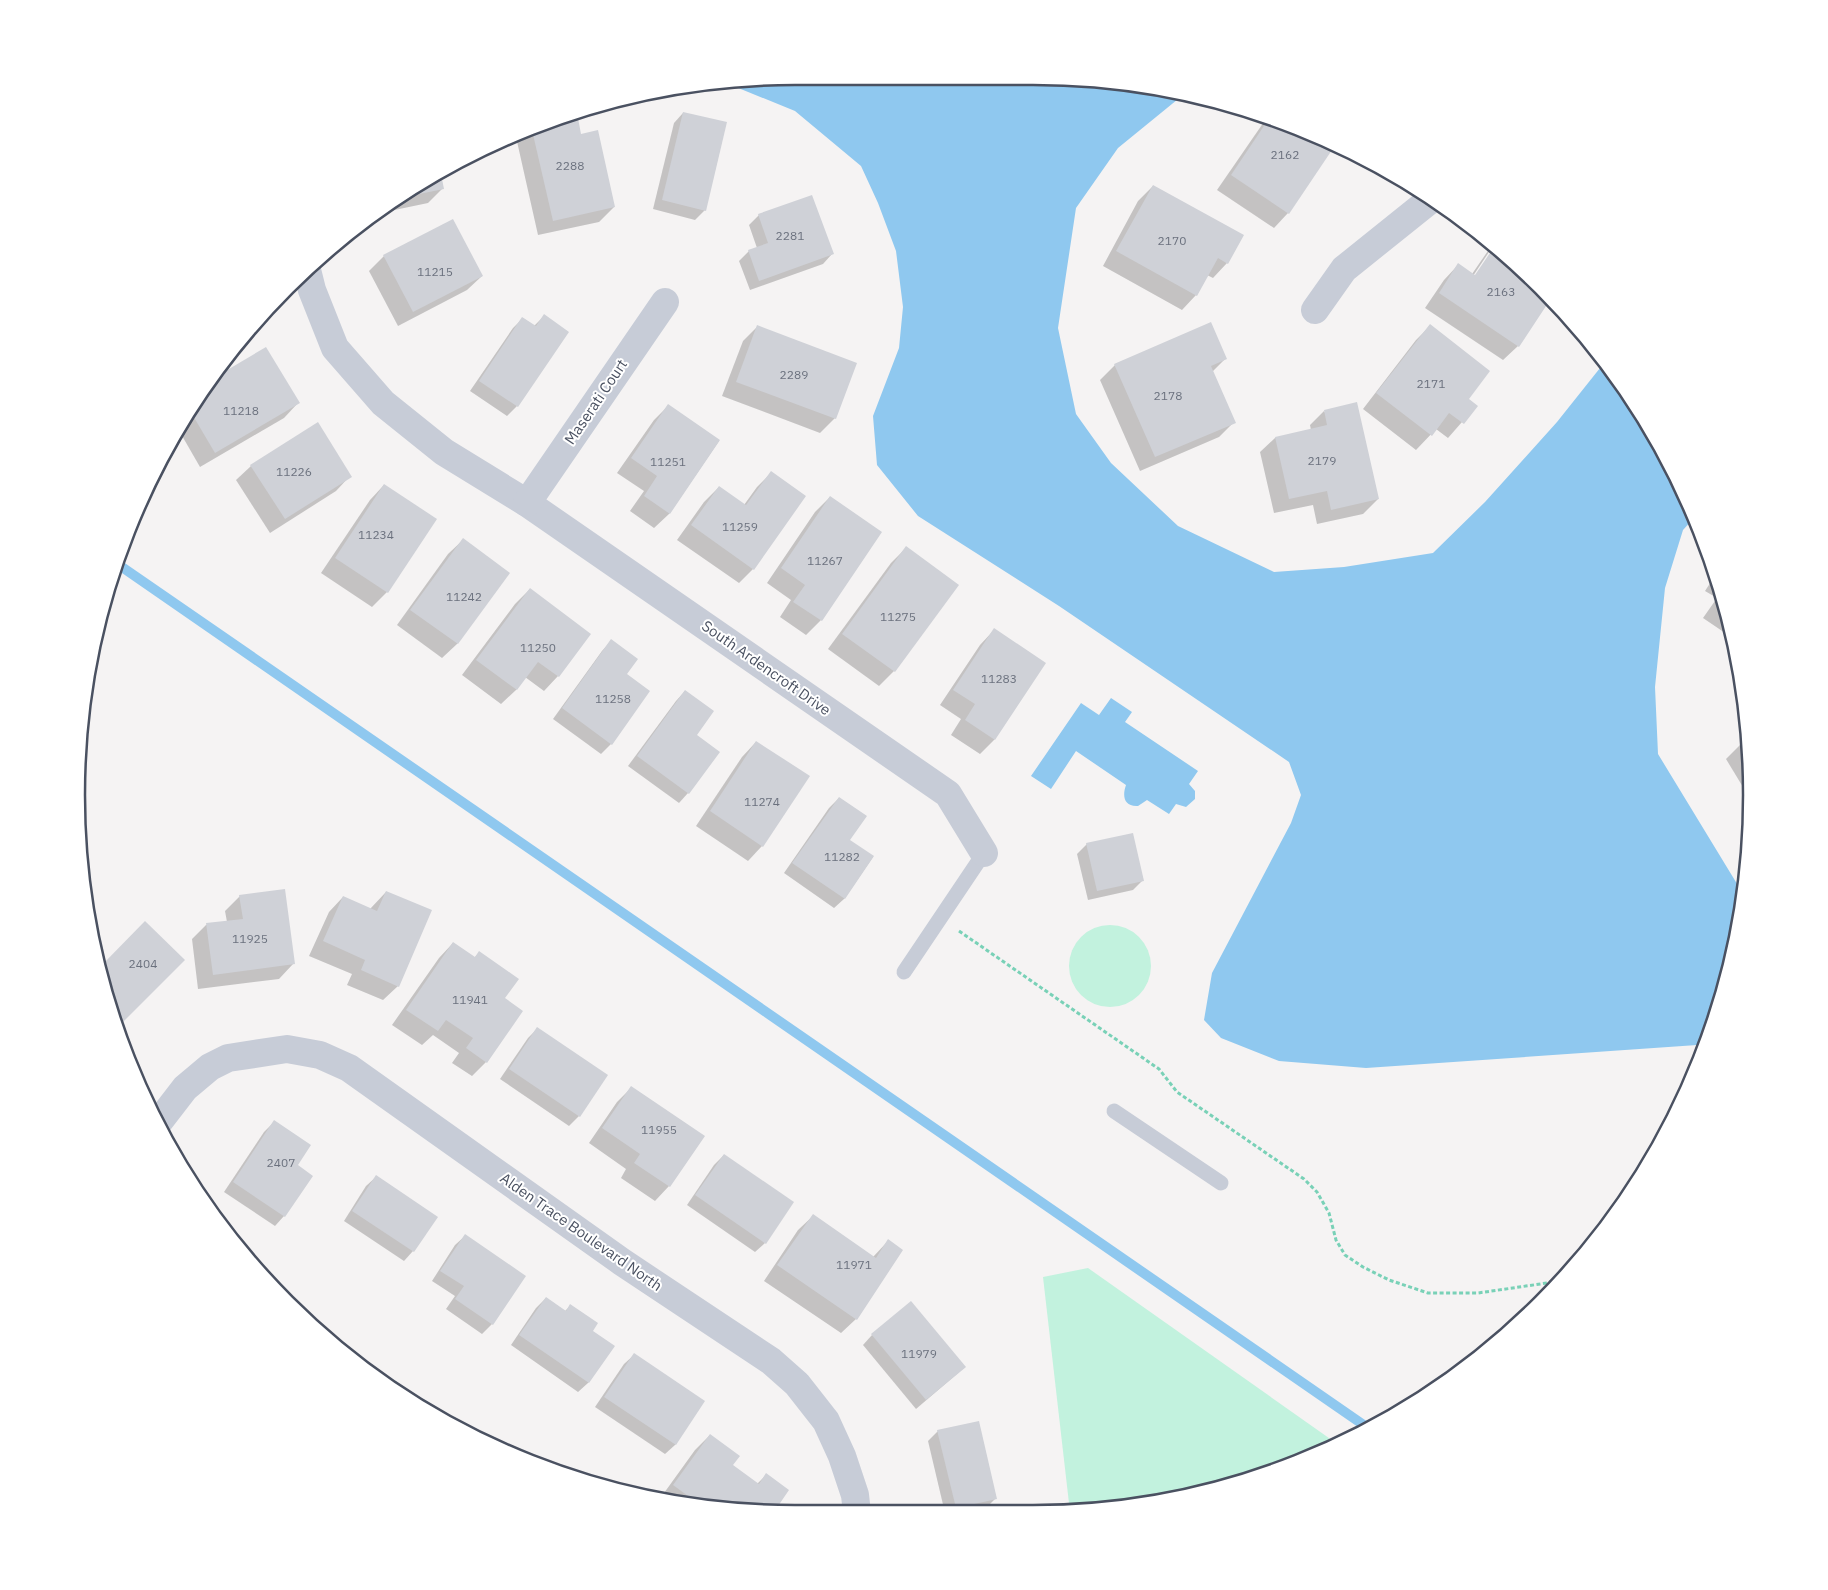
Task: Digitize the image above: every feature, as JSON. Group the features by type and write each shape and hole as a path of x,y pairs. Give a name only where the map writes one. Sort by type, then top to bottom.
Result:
{"street":[{"path":"1315,310 1344,269 1425,204"},
{"name":"South Ardencroft Drive","path":"309,278 334,348 383,403 444,452 527,503 948,794 984,853"},
{"name":"Maserati Court","path":"527,503 665,302"},
{"name":"Alden Trace Boulevard North","path":"162,1117 185,1088 210,1067 228,1058 287,1049 320,1055 349,1068 622,1262 771,1362 797,1384 826,1421 842,1456 855,1494 856,1505"}],"lane":[{"path":"904,972 984,853"},
{"path":"1114,1112 1221,1183"}],"path":[{"path":"940,918 1159,1069 1177,1092 1304,1179 1318,1192 1329,1213 1336,1240 1345,1255 1363,1267 1389,1280 1428,1293 1478,1294 1547,1284"}],"green space":[{"path":"1110,925 1126,929 1139,937 1147,950 1151,966 1147,982 1139,995 1126,1003 1110,1007 1094,1003 1081,995 1073,982 1069,966 1073,950 1081,937 1094,929"},
{"path":"1088,1268 1331,1439 1305,1451 1217,1481 1126,1499 1069,1503 1043,1277"}],"water":[{"path":"795,85 1033,85 1126,91 1177,100 1118,148 1076,208 1058,328 1076,414 1111,463 1178,526 1274,572 1344,567 1433,553 1485,502 1557,422 1600,368 1648,440 1670,481 1689,523 1683,530 1665,588 1655,687 1658,754 1737,884 1719,979 1697,1045 1366,1068 1279,1061 1221,1038 1204,1020 1212,973 1291,823 1301,795 1289,762 1059,606 918,516 877,465 873,416 899,348 903,307 896,251 878,203 861,166 795,111 738,88"},
{"path":"1111,698 1132,712 1125,722 1198,771 1189,784 1195,791 1195,799 1186,807 1176,804 1169,814 1147,800 1138,806 1130,805 1124,797 1126,785 1076,751 1051,789 1031,776 1081,703 1099,715"}],"building":[{"path":"683,112 727,122 706,211 662,200"},
{"path":"578,119 581,134 598,130 615,207 553,221 533,135"},
{"path":"1265,124 1331,151 1289,214 1231,175"},
{"path":"442,179 444,189 418,194"},
{"path":"1153,185 1244,235 1228,264 1218,258 1197,296 1116,251"},
{"path":"812,195 834,254 759,281 748,250 768,243 758,214"},
{"path":"453,219 483,276 413,312 383,255"},
{"path":"1490,252 1547,305 1519,347 1439,293 1458,263 1475,275"},
{"path":"544,314 569,332 518,407 479,381 522,317 536,326"},
{"path":"1211,322 1227,359 1211,366 1236,423 1155,457 1114,364"},
{"path":"1430,324 1490,371 1469,399 1478,406 1464,424 1449,413 1432,436 1376,393"},
{"path":"757,325 857,363 836,419 736,382"},
{"path":"266,347 300,403 215,453 194,418 227,370"},
{"path":"1357,402 1379,499 1331,510 1327,491 1289,499 1275,437 1327,425 1324,410"},
{"path":"668,404 720,440 670,514 644,496 657,476 631,458"},
{"path":"318,422 352,477 285,519 250,465"},
{"path":"771,471 806,496 754,570 691,525 719,486 746,505"},
{"path":"384,484 437,519 388,593 335,558"},
{"path":"830,496 882,532 822,621 793,602 805,585 781,568"},
{"path":"463,538 510,573 458,644 410,610"},
{"path":"906,546 959,585 895,672 842,634"},
{"path":"530,588 591,634 559,677 538,662 517,690 476,660"},
{"path":"994,628 1046,663 995,740 965,720 975,704 953,690"},
{"path":"611,639 638,659 627,674 650,691 612,745 562,708"},
{"path":"685,690 714,711 697,735 720,752 689,794 637,756"},
{"path":"756,741 810,776 763,847 710,811"},
{"path":"839,797 867,816 850,840 874,856 845,899 792,863"},
{"path":"1133,833 1144,881 1097,891 1086,843"},
{"path":"285,889 295,964 213,975 206,923 243,919 239,895"},
{"path":"386,891 432,910 399,987 361,970 365,960 323,941 343,896 377,911"},
{"path":"145,921 185,960 123,1022 105,962"},
{"path":"453,942 475,957 479,951 519,979 505,998 523,1011 487,1063 466,1048 473,1038 446,1020 438,1031 406,1010"},
{"path":"537,1027 608,1075 580,1117 509,1069"},
{"path":"631,1086 705,1136 670,1187 634,1163 640,1154 602,1128"},
{"path":"274,1120 311,1145 298,1165 313,1176 285,1217 233,1182"},
{"path":"724,1154 794,1202 766,1244 695,1195"},
{"path":"376,1175 438,1217 414,1252 352,1211"},
{"path":"813,1214 876,1258 888,1239 903,1250 857,1320 777,1265"},
{"path":"465,1234 526,1276 493,1325 455,1299 464,1286 440,1271"},
{"path":"546,1297 566,1311 570,1304 598,1323 593,1331 615,1346 589,1383 519,1335"},
{"path":"911,1301 966,1367 926,1400 871,1334"},
{"path":"634,1353 705,1401 676,1445 604,1397"},
{"path":"979,1421 997,1499 970,1505 955,1505 937,1430"},
{"path":"710,1434 740,1456 733,1465 759,1484 766,1473 789,1490 779,1504 689,1497 673,1485"}],"waterway":[{"path":"123,568 1362,1424"}]}
